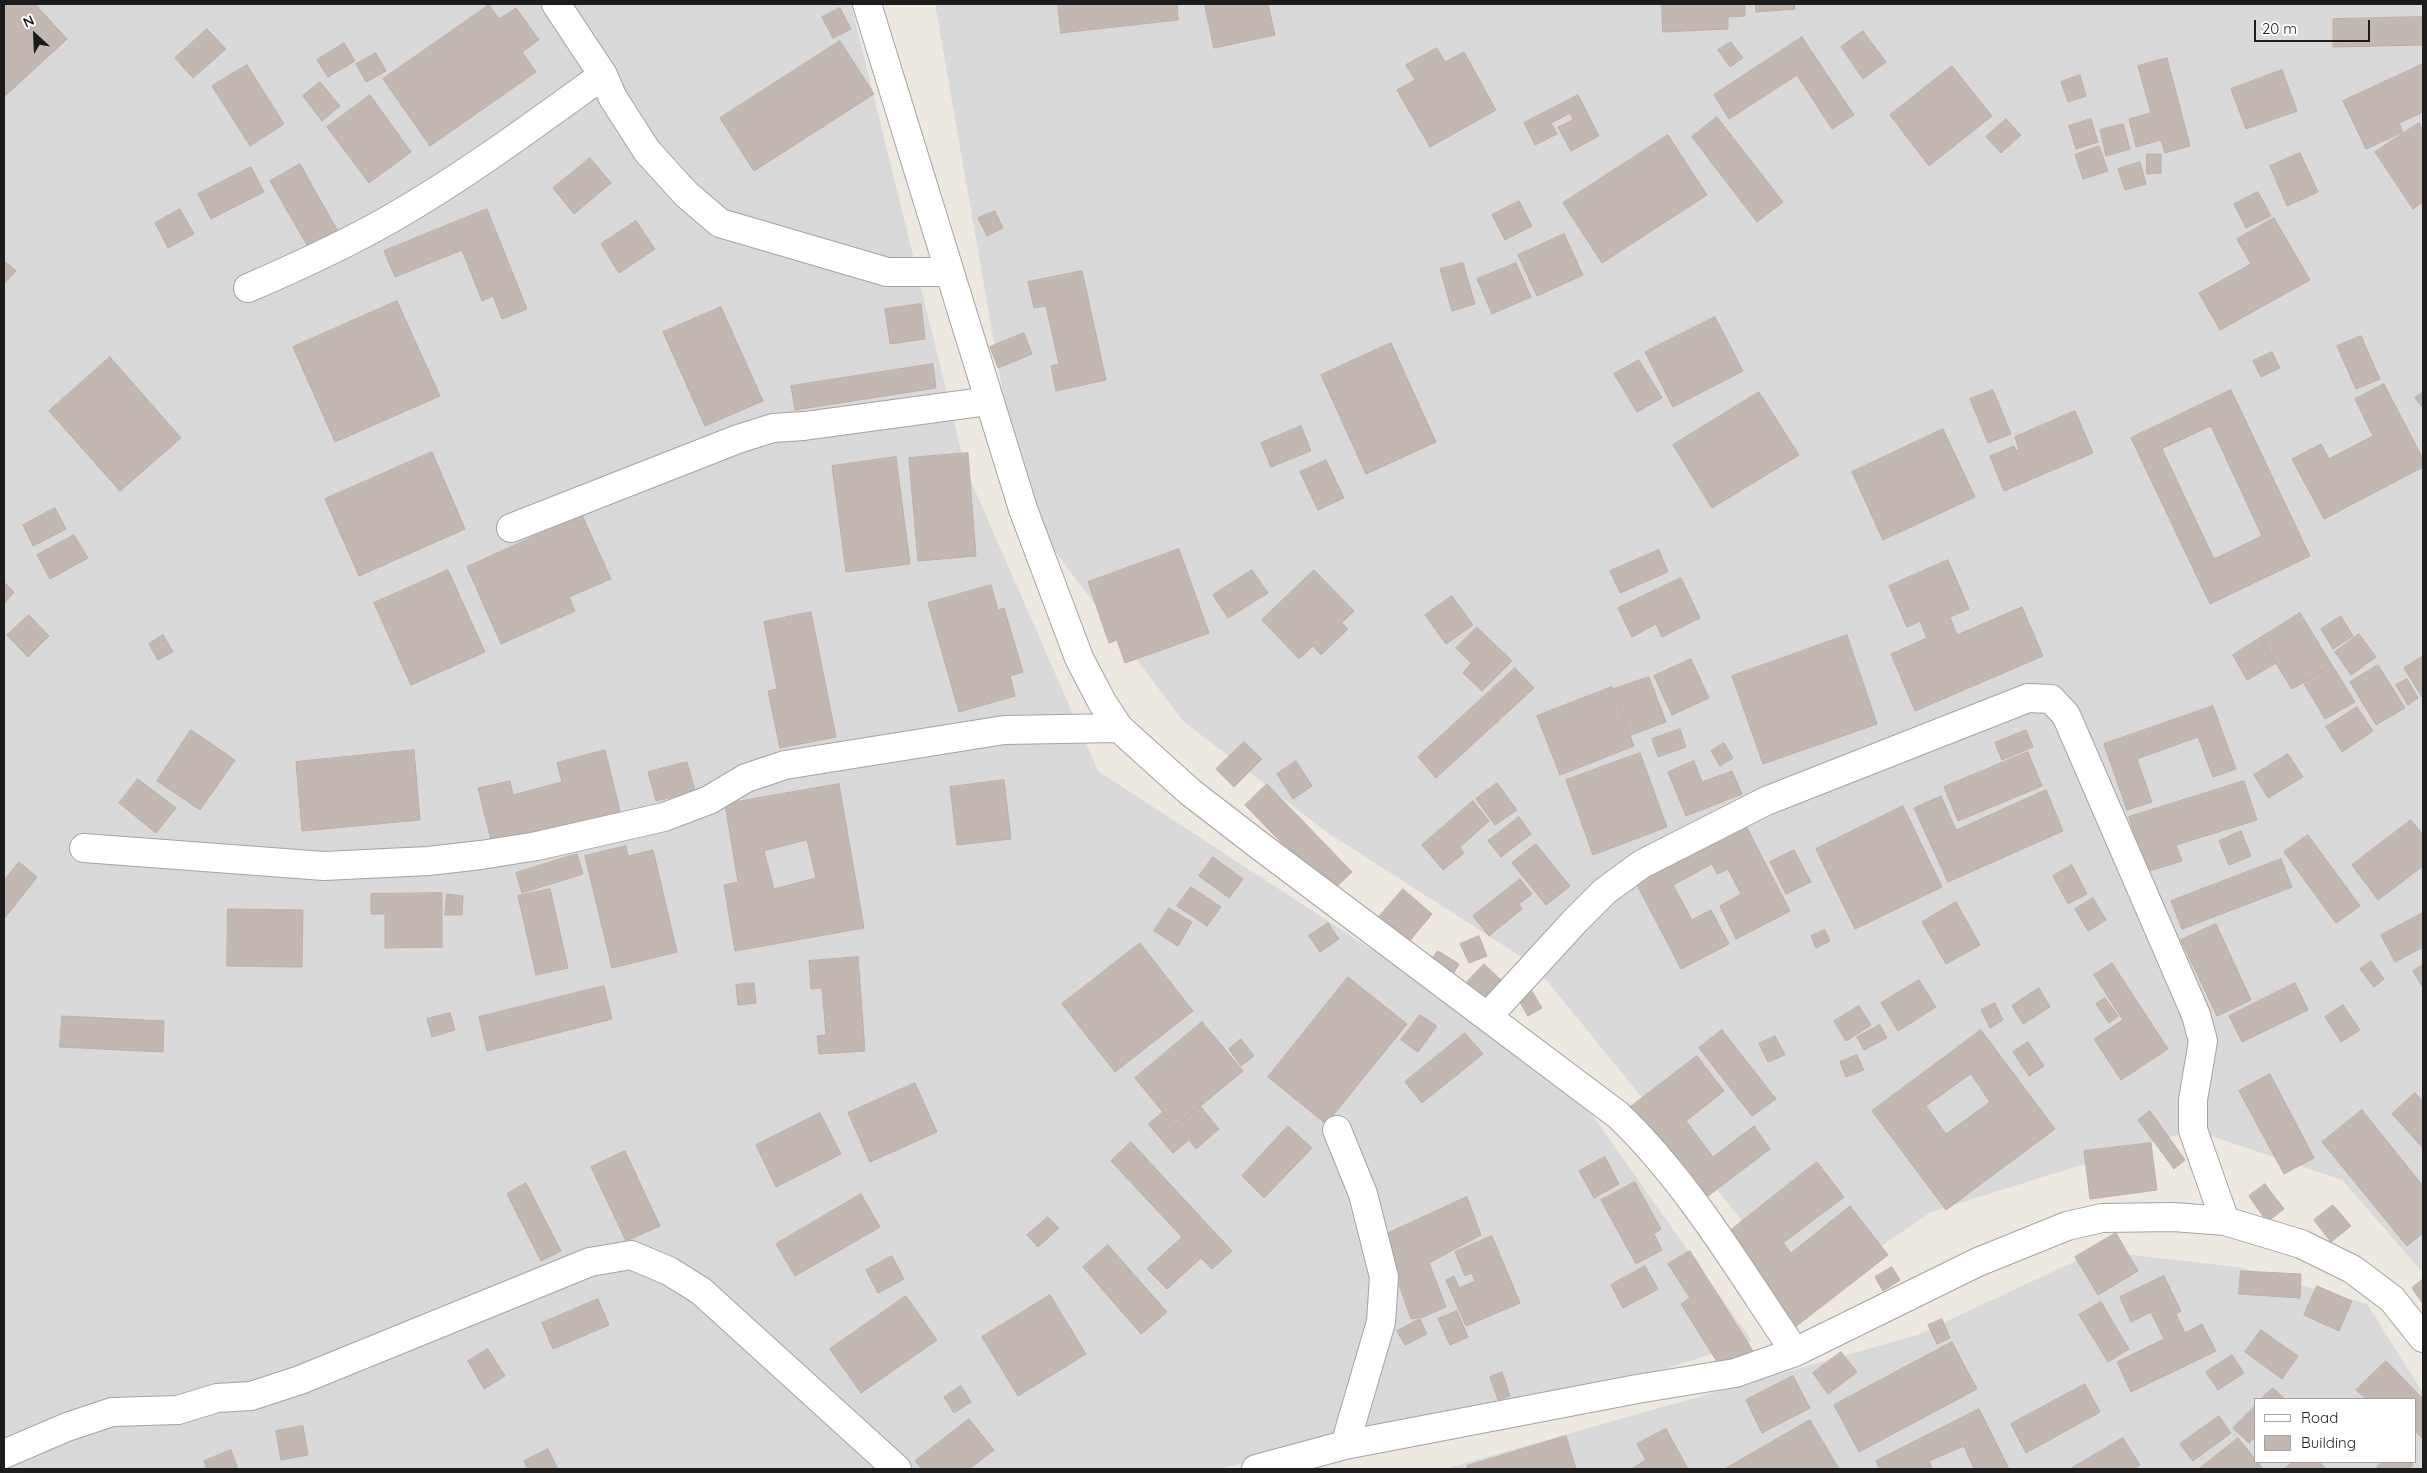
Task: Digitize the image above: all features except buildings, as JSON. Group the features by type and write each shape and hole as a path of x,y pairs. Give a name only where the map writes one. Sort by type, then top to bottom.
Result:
{"street":[{"path":"556,4 603,75 613,98 647,151 686,194 720,223 887,272 949,272"},
{"path":"866,4 1022,509 1079,658 1102,702 1119,728 1198,798 1417,966 1488,1016 1539,1057 1596,1097 1638,1134 1676,1178 1795,1352"},
{"path":"248,288 325,254 393,218 479,164 603,75"},
{"path":"511,528 738,439 773,428 804,426 989,401"},
{"path":"1488,1016 1575,920 1605,891 1642,864 1766,801 2028,698 2051,699 2066,715 2196,1016 2202,1042 2193,1100 2193,1130 2225,1221"},
{"path":"84,848 324,866 428,861 481,855 537,846 664,817 708,800 746,778 785,765 1004,730 1119,728"},
{"path":"1337,1130 1363,1194 1384,1277 1381,1322 1345,1445"},
{"path":"1256,1469 1345,1445 1735,1373 1795,1352 1978,1262 2067,1226 2102,1218 2172,1217 2225,1221 2301,1244 2352,1269 2392,1299 2423,1338"},
{"path":"4,1454 67,1427 112,1412 178,1410 217,1398 251,1396 300,1380 590,1262 631,1255 669,1271 701,1291 896,1469"}],"shaded area":[{"path":"4,4 851,4 966,470 1098,771 1564,1075 1752,1341 1621,1383 1217,1469 4,1469"},
{"path":"935,4 2423,4 2423,1273 2342,1180 2193,1130 1931,1212 1805,1298 1534,965 1328,833 1183,721 1023,509"},
{"path":"2097,1251 2238,1267 2367,1304 2423,1393 2423,1469 1444,1469 1917,1335"}]}
